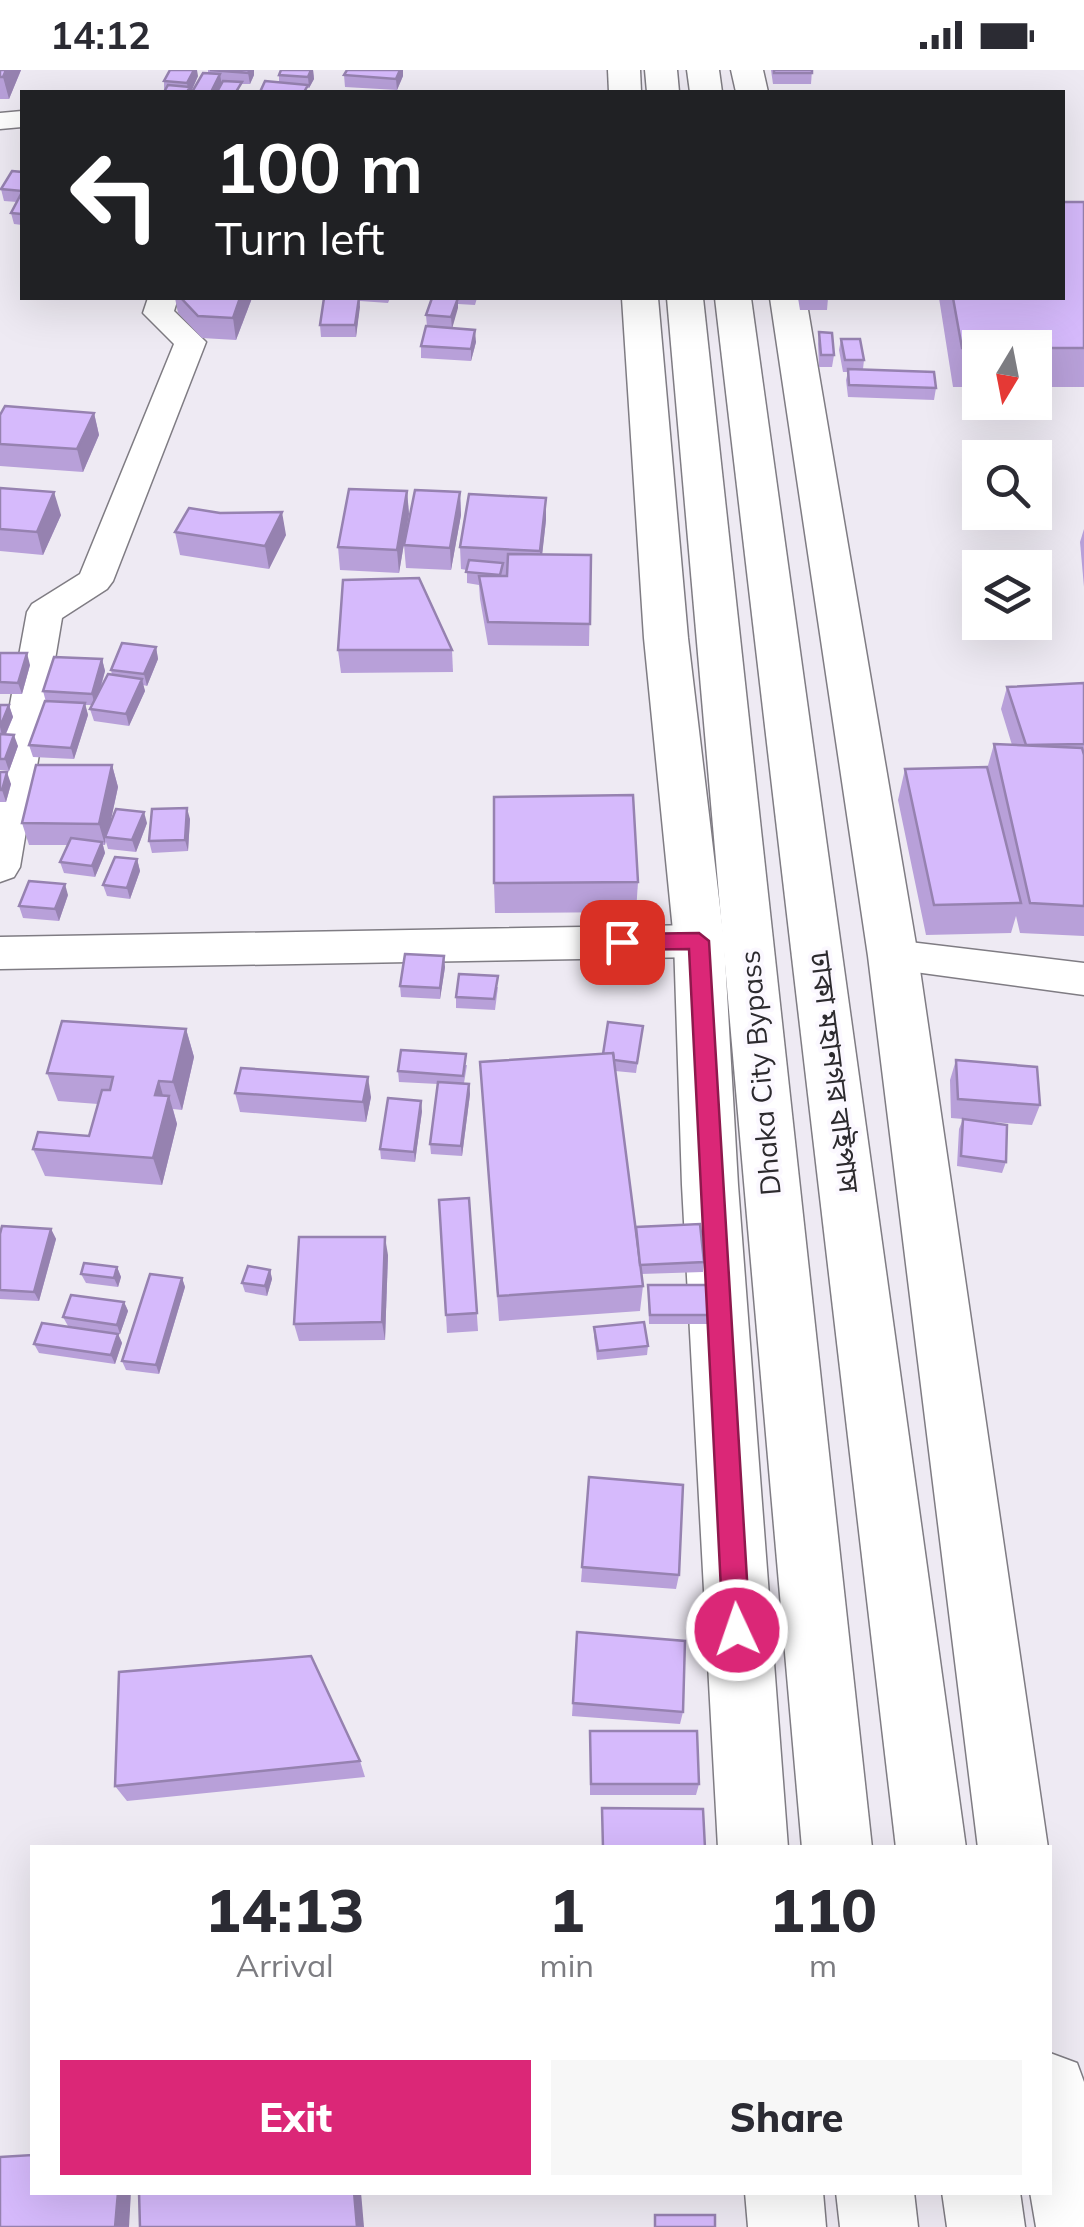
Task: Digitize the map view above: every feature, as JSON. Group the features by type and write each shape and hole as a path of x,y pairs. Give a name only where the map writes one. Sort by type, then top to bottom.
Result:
{"main road":[{"path":"640,300 666,638 699,941 712,1224 754,1845"},
{"name":"Dhaka City Bypass","path":"684,300 837,1845"},
{"name":"ঢাকা মহানগর বাইপাস","path":"733,300 931,1845"},
{"path":"788,300 893,956 1013,1845"},
{"path":"1052,2101 1075,2227"},
{"path":"784,2195 787,2227"},
{"path":"875,2195 879,2227"},
{"path":"981,2195 986,2227"}],"street":[{"path":"0,867 45,612 95,581 190,342 158,313 163,300"},
{"path":"0,952 699,941"},
{"path":"893,956 1084,979"}],"building":[{"path":"170,70 194,70 187,83 164,81"},
{"path":"281,70 311,70 308,77 279,75"},
{"path":"347,70 400,70 396,79 344,75"},
{"path":"812,70 812,73 774,73"},
{"path":"203,73 220,74 212,90 193,90"},
{"path":"223,81 242,82 237,90 218,90"},
{"path":"265,81 308,85 305,90 261,90"},
{"path":"168,85 190,87 188,90 165,90"},
{"path":"12,171 20,172 20,191 1,189"},
{"path":"20,196 20,214 11,213"},
{"path":"1065,202 1084,202 1084,348 1052,348 1052,330 962,330 962,348 953,300 1065,300"},
{"path":"183,300 239,300 233,318 198,316"},
{"path":"324,300 359,300 355,325 320,325"},
{"path":"431,300 457,300 451,317 426,315"},
{"path":"426,326 475,330 471,349 421,346"},
{"path":"819,332 832,333 834,355 821,355"},
{"path":"841,339 860,339 864,360 845,360"},
{"path":"848,369 934,372 936,388 849,385"},
{"path":"5,406 94,413 77,449 0,444 0,415"},
{"path":"0,488 54,492 37,532 0,529"},
{"path":"349,489 407,491 397,550 338,547"},
{"path":"415,490 460,492 450,548 404,545"},
{"path":"469,494 546,498 540,551 460,547"},
{"path":"189,508 220,513 282,512 265,546 175,532"},
{"path":"508,554 591,555 590,624 488,622 479,576 507,576"},
{"path":"469,560 503,563 500,575 466,572"},
{"path":"419,578 452,650 338,650 343,580"},
{"path":"122,643 156,647 144,674 111,670"},
{"path":"0,653 27,653 18,683 0,682"},
{"path":"54,657 102,659 92,694 43,691"},
{"path":"108,674 142,679 126,714 90,709"},
{"path":"1084,683 1084,744 1026,745 1007,687"},
{"path":"45,701 85,703 71,748 29,745"},
{"path":"0,705 9,705 0,727"},
{"path":"0,734 14,735 5,759 0,759"},
{"path":"994,744 1082,748 1084,906 1030,903"},
{"path":"36,765 112,765 99,824 22,823"},
{"path":"987,767 1021,903 934,905 905,769"},
{"path":"0,772 7,772 2,790 0,790"},
{"path":"633,795 638,882 494,883 494,797"},
{"path":"187,808 185,840 149,841 152,809"},
{"path":"116,809 144,812 132,840 105,837"},
{"path":"71,838 102,842 92,866 60,862"},
{"path":"115,857 137,859 127,888 103,885"},
{"path":"29,881 65,884 55,909 19,906"},
{"path":"405,954 444,956 440,988 400,986"},
{"path":"459,974 498,976 494,999 456,997"},
{"path":"62,1021 186,1029 173,1082 159,1081 155,1095 169,1096 153,1158 33,1149 38,1132 89,1136 102,1090 110,1090 113,1077 47,1073"},
{"path":"608,1022 643,1026 637,1063 614,1060 613,1053 603,1054"},
{"path":"401,1050 466,1054 463,1076 398,1071"},
{"path":"613,1053 643,1286 498,1296 480,1062"},
{"path":"956,1060 1037,1067 1040,1105 958,1099"},
{"path":"241,1068 368,1077 363,1102 235,1093"},
{"path":"438,1082 469,1084 461,1146 430,1144"},
{"path":"388,1098 421,1101 414,1152 380,1149"},
{"path":"963,1119 1007,1125 1006,1162 961,1156"},
{"path":"469,1198 477,1313 446,1315 439,1200"},
{"path":"700,1224 704,1262 640,1265 636,1227"},
{"path":"2,1226 51,1229 34,1292 0,1290"},
{"path":"299,1237 385,1237 382,1322 294,1324"},
{"path":"84,1263 117,1267 114,1278 81,1274"},
{"path":"248,1266 270,1270 265,1286 242,1283"},
{"path":"150,1274 182,1278 156,1365 122,1361"},
{"path":"648,1285 710,1285 713,1315 650,1315"},
{"path":"71,1295 124,1302 117,1325 63,1317"},
{"path":"644,1322 648,1346 598,1351 594,1327"},
{"path":"42,1323 118,1334 111,1355 34,1344"},
{"path":"589,1477 683,1485 679,1575 582,1567"},
{"path":"577,1632 685,1641 683,1712 573,1703"},
{"path":"311,1656 360,1761 115,1786 119,1672"},
{"path":"590,1731 697,1731 699,1784 591,1784"},
{"path":"602,1808 703,1809 705,1845 603,1845"},
{"path":"30,2155 30,2195 118,2195 115,2227 0,2227 0,2157"},
{"path":"139,2195 354,2195 357,2227 140,2227"},
{"path":"655,2215 715,2215 715,2227 655,2227"}],"route":[{"path":"622,942 699,941 737,1630"}]}
